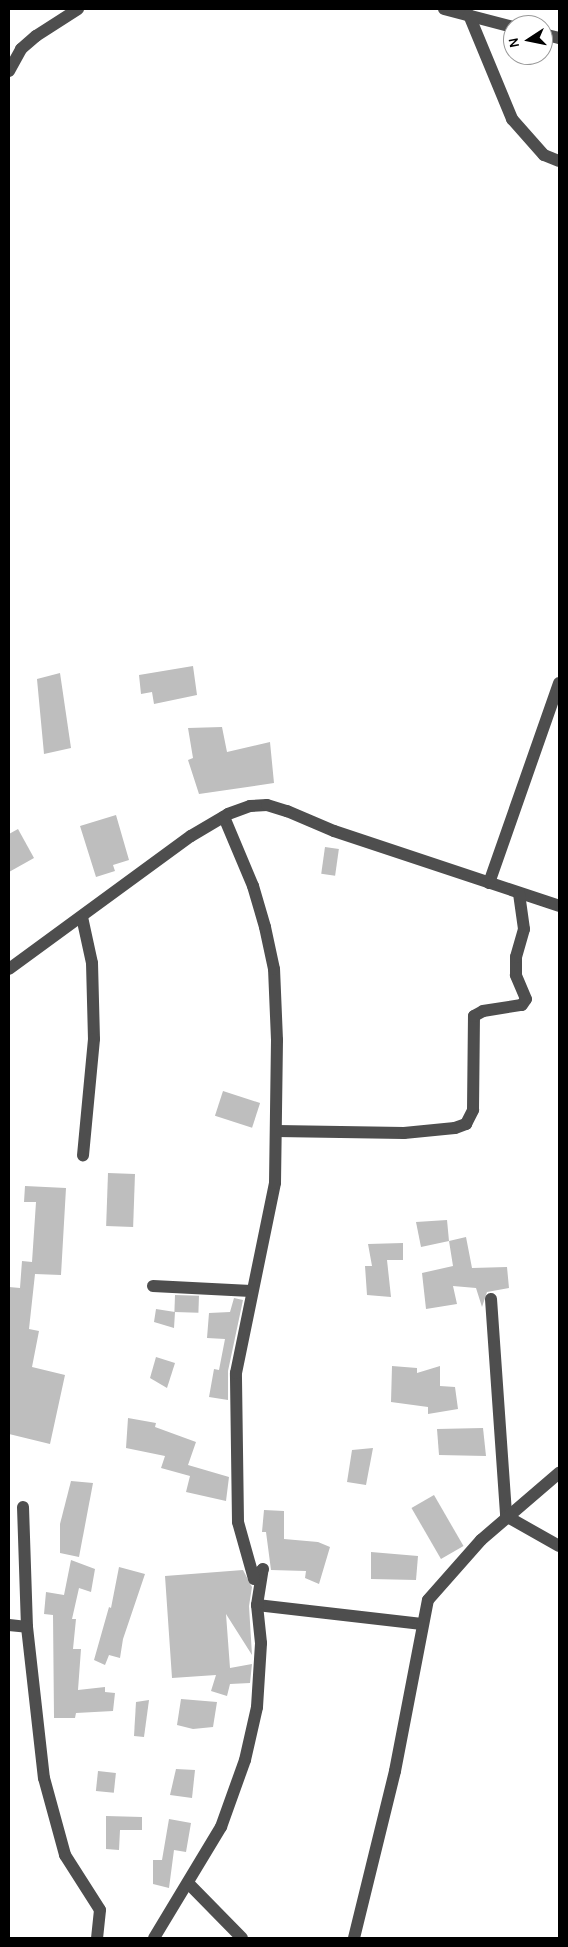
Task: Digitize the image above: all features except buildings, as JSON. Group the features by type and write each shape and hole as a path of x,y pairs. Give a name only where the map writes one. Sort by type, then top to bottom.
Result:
{"street":[{"path":"9,71 22,49 36,36 78,9"},
{"path":"444,9 503,24"},
{"path":"469,16 512,119 544,155 559,161"},
{"path":"489,883 559,683"},
{"path":"10,963 82,916 191,836 224,817 250,806 267,806 559,906"},
{"path":"154,1938 221,1827 245,1760 257,1707 261,1644 257,1605 263,1569 254,1578 238,1522 236,1373 251,1291 270,1218 277,1131 274,969 253,886 224,817"},
{"path":"277,1131 404,1133 466,1124 473,1110 474,1016 483,1011 522,1005 526,999 516,975 516,957 524,929 519,893"},
{"path":"82,916 92,963 94,1031 83,1154"},
{"path":"153,1286 251,1291"},
{"path":"491,1299 506,1516"},
{"path":"354,1938 395,1772 428,1600 506,1516 559,1473"},
{"path":"23,1508 27,1627 44,1778 65,1855 100,1910 98,1938"},
{"path":"506,1516 559,1546"},
{"path":"257,1605 422,1624"},
{"path":"9,1625 27,1627"},
{"path":"188,1883 242,1938"}]}
